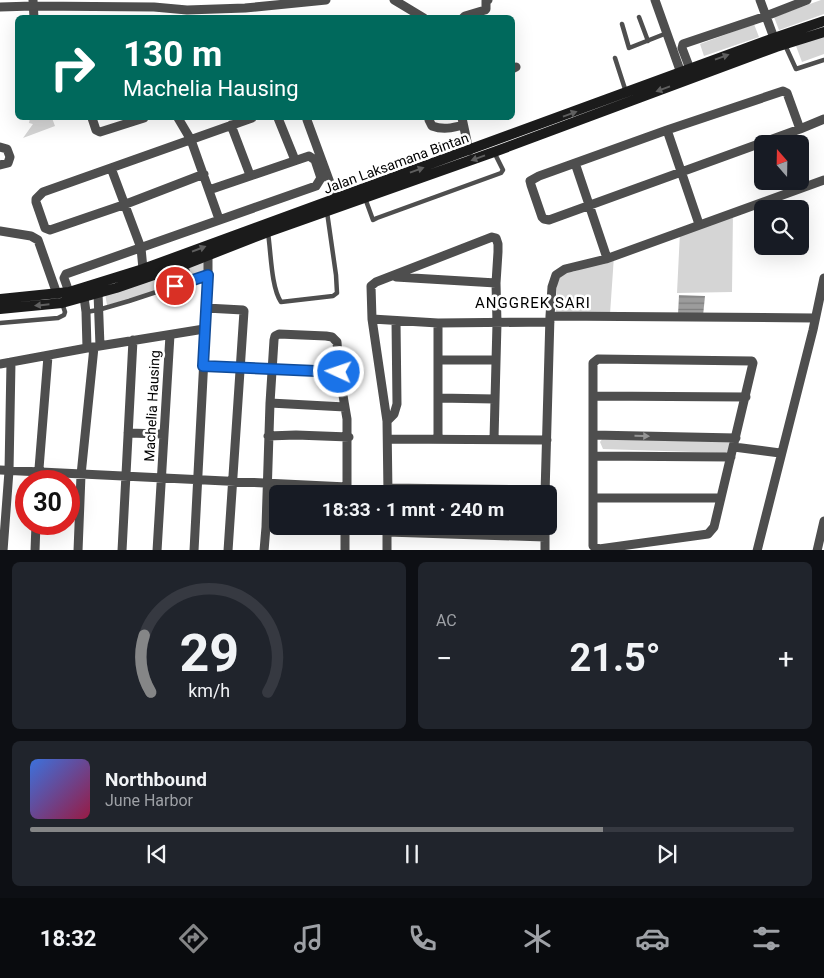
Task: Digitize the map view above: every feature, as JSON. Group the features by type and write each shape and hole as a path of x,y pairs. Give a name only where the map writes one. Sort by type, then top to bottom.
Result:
{"main road":[{"name":"Jalan Laksamana Bintan","path":"0,309 59,298 68,292 143,269 268,222 336,199 494,152 685,71 824,21"},
{"name":"Jalan Laksamana Bintan","path":"0,299 84,297 98,293 186,264 208,254 365,198 469,151 824,32"}],"street":[{"path":"0,7 33,3 154,4 187,10 202,4 245,8 326,0"},
{"path":"394,0 419,15"},
{"path":"468,15 485,10 486,1 488,0"},
{"path":"655,0 667,33 685,71"},
{"path":"760,0 774,38"},
{"path":"685,71 683,44 807,0"},
{"path":"800,129 787,93 783,91 574,163 533,179 530,182 544,219 549,220 800,129 824,119"},
{"path":"93,120 96,130 100,132 136,120"},
{"path":"179,120 191,140 219,219"},
{"path":"204,174 126,204 47,230 43,224 36,202 38,195 246,120"},
{"path":"279,120 295,160"},
{"path":"307,120 336,199"},
{"path":"429,120 432,126 436,128 449,129 463,121 469,151"},
{"path":"231,125 250,175"},
{"path":"667,130 699,224"},
{"path":"0,147 7,149 10,157 8,162 0,165"},
{"path":"68,292 64,278 66,274 316,186 321,178 315,160 309,156 209,190"},
{"path":"574,163 607,258"},
{"path":"111,168 142,248 143,269"},
{"path":"545,485 550,319 553,279 556,275 565,269 607,258 824,180"},
{"path":"0,231 31,236 38,240 59,298"},
{"path":"388,485 387,421 372,319 371,286 376,282 492,237 496,238 498,244 494,439"},
{"path":"194,550 208,254"},
{"path":"393,276 496,282"},
{"path":"757,550 814,318 823,291 824,278"},
{"path":"78,550 81,475 98,310 98,293"},
{"path":"84,297 94,347"},
{"path":"206,308 244,310 228,550"},
{"path":"372,319 438,323 497,323 550,319 814,318"},
{"path":"387,421 396,409 396,321"},
{"path":"438,323 438,439"},
{"name":"Machelia Hausing","path":"0,364 204,329"},
{"name":"Machelia Hausing","path":"264,550 268,483 268,436 275,336 281,334 326,336 332,337 337,342 348,437 347,485"},
{"name":"Machelia Hausing","path":"157,550 170,335"},
{"name":"Machelia Hausing","path":"122,550 133,340"},
{"path":"39,470 48,356"},
{"path":"598,359 752,361 754,365 746,397 714,527 708,534 595,548 592,543 593,363 598,359"},
{"path":"438,360 495,360"},
{"path":"3,550 4,471 11,362"},
{"path":"203,366 339,372"},
{"path":"594,396 746,397"},
{"path":"438,398 495,399"},
{"path":"270,403 345,407"},
{"path":"128,433 163,434"},
{"path":"268,436 296,434 348,437"},
{"path":"593,435 735,442 780,453"},
{"path":"388,439 547,440"},
{"path":"593,456 731,457"},
{"name":"Machelia Hausing","path":"81,475 291,485"},
{"path":"592,498 721,498"},
{"path":"817,550 824,521"},
{"path":"35,550 36,535"},
{"path":"345,535 345,550"},
{"path":"386,550 387,535"},
{"path":"506,535 545,537 545,550"}],"lane":[{"path":"639,17 648,41"},
{"path":"622,24 629,48 667,33"},
{"path":"785,45 796,69 824,60"},
{"path":"615,58 627,97"},
{"path":"365,198 373,220 501,173 502,170 494,152"},
{"path":"268,232 278,298 281,302 333,296 336,294 336,275 327,211"},
{"path":"186,264 190,280"},
{"path":"86,312 98,310 208,275"},
{"path":"0,323 58,318 64,315 65,312 59,298"}],"shaded area":[{"path":"824,0 824,14 779,30 774,17"},
{"path":"754,24 759,37 704,56 700,44"},
{"path":"824,35 824,54 802,62 796,46"},
{"path":"30,120 53,120 55,126 23,138 33,124 29,123"},
{"path":"733,212 732,292 677,293 680,232"},
{"path":"207,251 208,280 107,305 104,288"},
{"path":"614,256 610,314 556,315 557,281 567,269 573,272"},
{"path":"679,295 705,296 703,316 678,315"},
{"path":"603,438 727,441 730,443 729,451 725,453 603,449 600,442"}],"district":[{"name":"ANGGREK SARI","path":"533,303"}],"route":[{"path":"175,286 208,275 203,366 339,372"}]}
